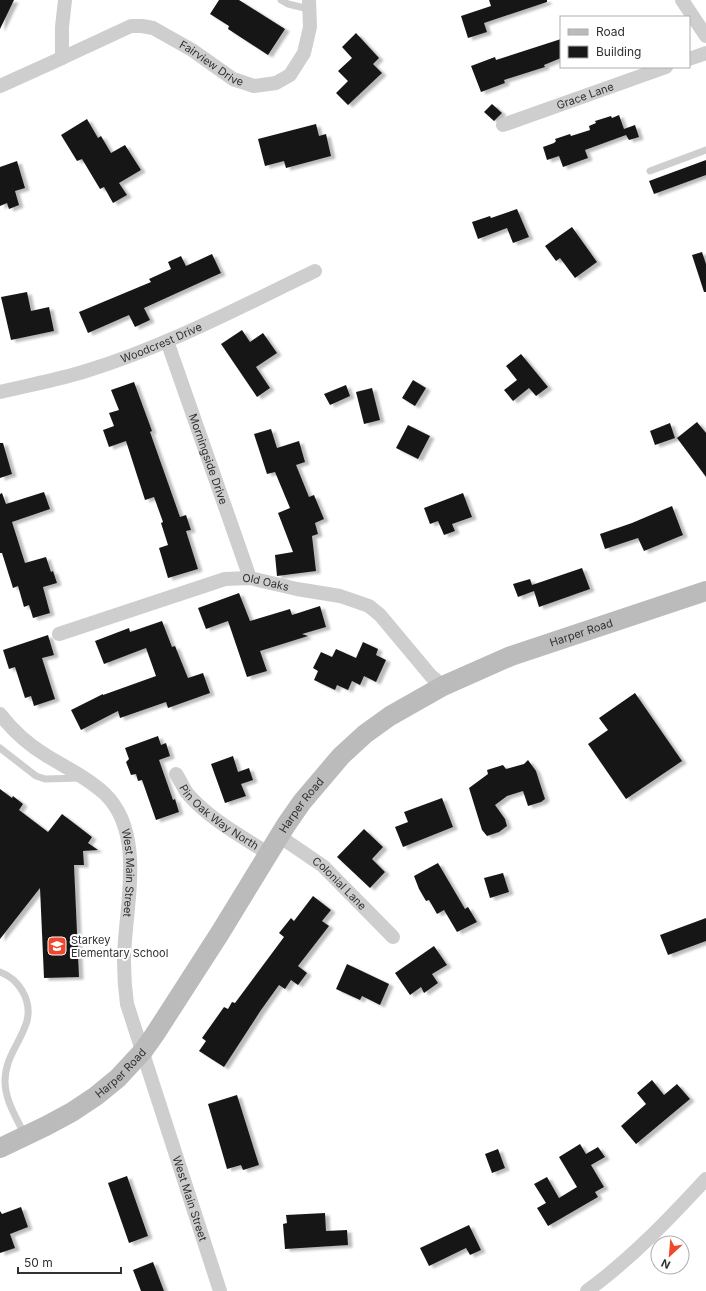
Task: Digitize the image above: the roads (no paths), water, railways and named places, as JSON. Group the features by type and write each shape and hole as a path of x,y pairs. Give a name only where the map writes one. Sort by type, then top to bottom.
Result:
{"main road":[{"name":"Harper Road","path":"0,1148 72,1112 96,1096 118,1078 143,1051 216,940 286,825 302,802 342,756 365,734 390,716 443,686 511,656 706,591"}],"street":[{"path":"62,58 62,27 65,0"},
{"path":"682,0 706,36"},
{"name":"Fairview Drive","path":"0,86 131,26 153,28 192,50 232,79 254,86 276,83 290,75 304,53 310,27 309,5"},
{"path":"690,59 706,53"},
{"name":"Grace Lane","path":"503,125 663,68"},
{"name":"Woodcrest Drive","path":"0,392 85,372 129,357 167,341 315,271"},
{"name":"Morningside Drive","path":"167,341 250,578"},
{"name":"Old Oaks","path":"58,634 225,579 250,578 297,589 340,596 369,606 380,615 431,676 443,686"},
{"name":"West Main Street","path":"0,714 18,734 32,746 85,778 106,795 117,809 124,824 130,858 124,961 127,1004 220,1291"},
{"name":"Pin Oak Way North","path":"176,774 187,793 207,811 223,824 269,854"},
{"name":"Colonial Lane","path":"280,836 323,866 393,937"},
{"path":"587,1291 623,1263 652,1236 706,1179"}],"lane":[{"path":"281,0 288,4 309,5"},
{"path":"650,171 706,150"},
{"path":"0,748 40,778 56,780 85,778"},
{"path":"0,972 10,977 21,987 26,998 28,1009 27,1021 10,1058 5,1080 6,1095 25,1136"}],"place":[{"name":"Starkey Elementary School","path":"57,946"}]}
